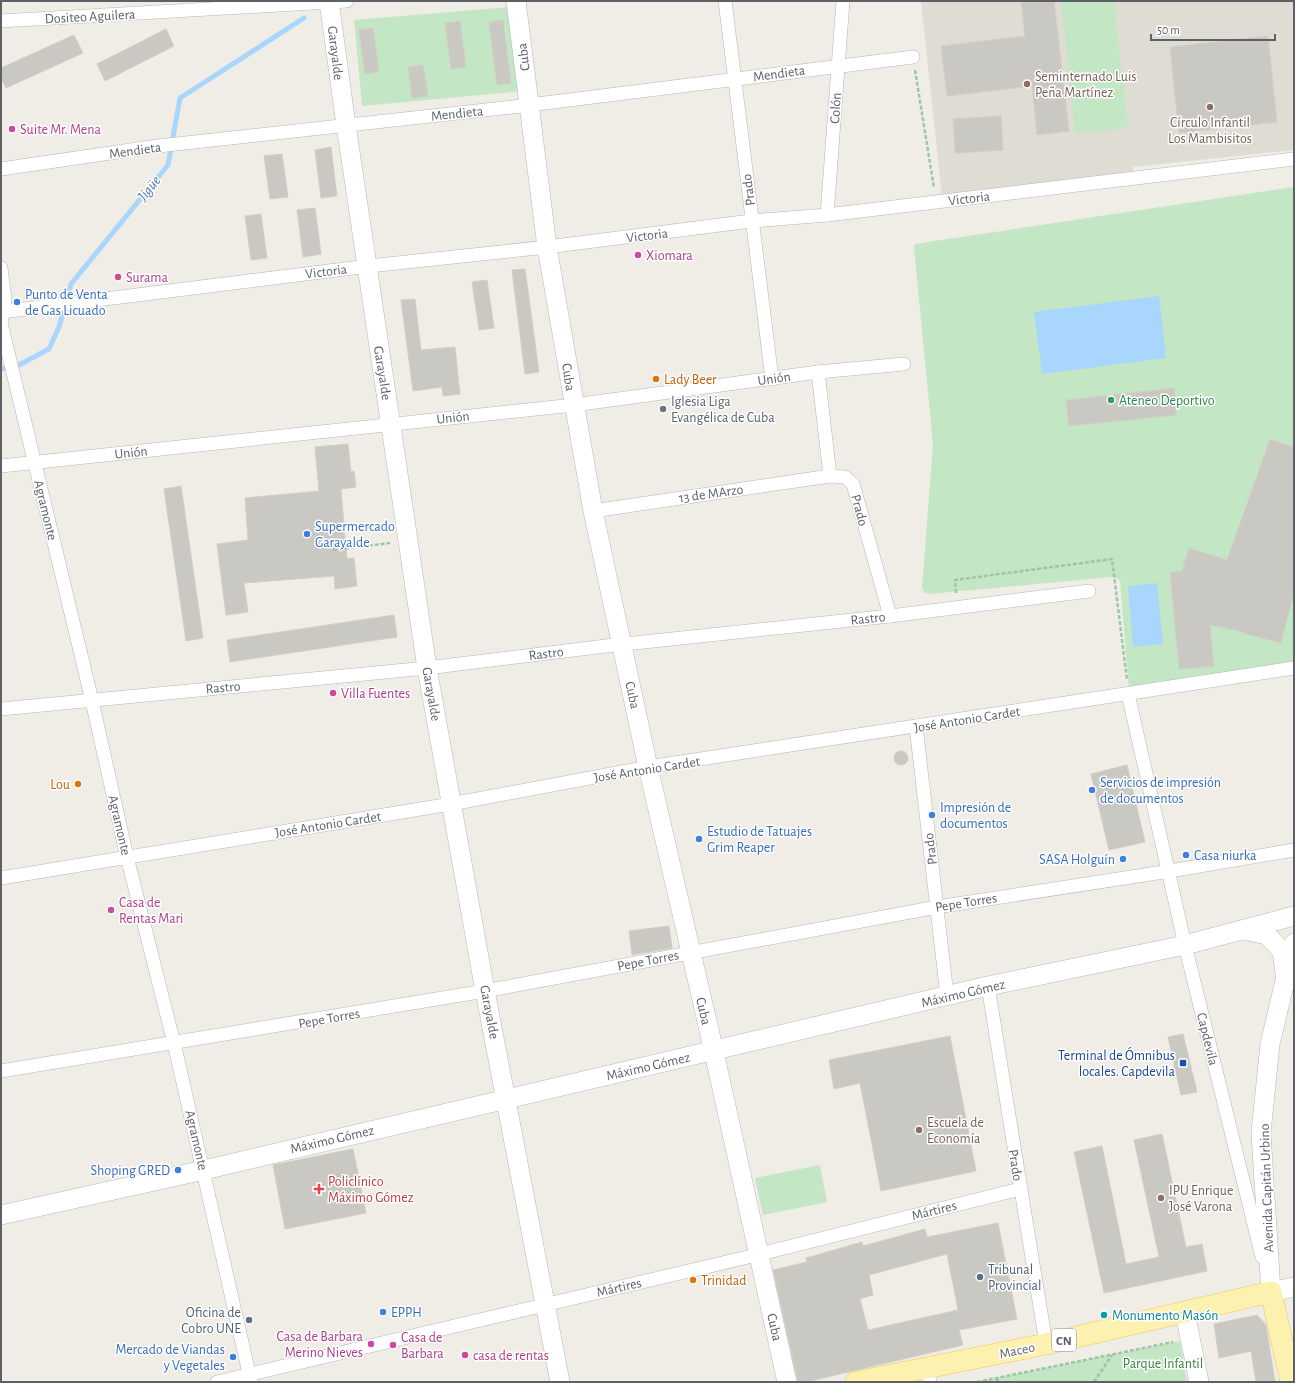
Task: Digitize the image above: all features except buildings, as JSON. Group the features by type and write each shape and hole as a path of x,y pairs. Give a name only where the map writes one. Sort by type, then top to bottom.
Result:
{"main road":[{"name":"Maceo","path":"856,1382 929,1375 1046,1344 1271,1292"},
{"name":"Capdevila","path":"1271,1292 1291,1382"}],"street":[{"name":"Dositeo Aguilera","path":"1,21 335,1"},
{"name":"Garayalde","path":"335,1 346,125 427,668 485,991 507,1098 544,1305 560,1382"},
{"name":"Cuba","path":"516,1 547,247 593,511 623,644 648,768 714,1052 787,1382"},
{"name":"Prado","path":"725,1 751,221 772,379"},
{"name":"Colón","path":"827,215 843,1"},
{"name":"Mendieta","path":"1,169 158,146 735,80 838,65 913,57"},
{"name":"Victoria","path":"2,312 367,266 547,247 751,221 827,215 1294,159"},
{"name":"Agramonte","path":"1,268 6,300 2,312 1,323 91,699 127,857 174,1043 204,1170 250,1379"},
{"name":"Unión","path":"1,466 574,405 818,372 904,364"},
{"path":"818,372 830,476"},
{"name":"Prado","path":"830,476 845,477 853,484 890,616"},
{"name":"13 de MArzo","path":"593,511 830,476"},
{"name":"Rastro","path":"1,709 91,699 427,668 623,644 890,616 1089,591"},
{"name":"José Antonio Cardet","path":"1,878 451,804 648,768 1294,668"},
{"name":"Capdevila","path":"1128,694 1170,871 1185,944 1271,1292"},
{"name":"Prado","path":"916,726 947,996"},
{"name":"Pepe Torres","path":"1,1071 485,991 937,906 1170,871 1294,850"},
{"name":"Máximo Gómez","path":"1,1215 204,1170 507,1098 714,1052 988,986 1185,944 1294,916"},
{"path":"1241,930 1267,935 1282,951 1286,978"},
{"name":"Avenida Capitán Urbino","path":"1271,1292 1261,1133 1270,1044 1294,943"},
{"name":"Prado","path":"988,986 1046,1344"},
{"name":"Mártires","path":"217,1382 250,1379 544,1305 1020,1189"},
{"name":"Maceo","path":"1271,1292 1294,1287"},
{"path":"1185,1313 1199,1382"}],"path":[{"path":"913,57 936,202"},
{"path":"333,550 408,540"},
{"path":"977,1382 1180,1341"},
{"path":"1094,1382 1112,1354"},
{"path":"997,1378 998,1382"}],"shaded area":[{"path":"921,1 1294,1 1294,150 1133,167 1133,176 942,197"}],"green space":[{"path":"1061,1 1114,1 1128,128 1075,134"},
{"path":"511,7 522,91 362,106 354,20"},
{"name":"Ateneo Deportivo","path":"1294,187 1294,666 1129,688 1120,581 1117,578 1112,577 929,594 924,592 922,588 933,444 914,247 915,244"},
{"path":"820,1165 827,1202 763,1215 755,1178"},
{"name":"Parque Infantil","path":"1180,1341 1187,1382 977,1382 997,1378"}],"water":[{"path":"1159,296 1166,358 1042,374 1034,312"},
{"path":"1157,583 1163,644 1133,647 1128,586"}],"waterway":[{"name":"Jigüe","path":"1,369 19,365 49,349 59,327 71,284 168,165 180,98 304,18"}],"place":[{"name":"Seminternado Luis Peña Martínez","path":"1027,84"},
{"name":"Círculo Infantil Los Mambisitos","path":"1210,107"},
{"name":"Suite Mr. Mena","path":"12,129"},
{"name":"Xiomara","path":"638,255"},
{"name":"Surama","path":"118,277"},
{"name":"Punto de Venta de Gas Licuado","path":"17,302"},
{"name":"Lady Beer","path":"656,379"},
{"name":"Ateneo Deportivo","path":"1111,400"},
{"name":"Iglesia Liga Evangélica de Cuba","path":"663,409"},
{"name":"Supermercado Garayalde","path":"307,534"},
{"name":"Villa Fuentes","path":"333,693"},
{"name":"Lou","path":"78,784"},
{"name":"Servicios de impresión de documentos","path":"1092,790"},
{"name":"Impresión de documentos","path":"932,815"},
{"name":"Estudio de Tatuajes Grim Reaper","path":"699,839"},
{"name":"Casa niurka","path":"1186,855"},
{"name":"SASA Holguín","path":"1123,859"},
{"name":"Casa de Rentas Mari","path":"111,910"},
{"name":"Terminal de Ómnibus locales. Capdevila","path":"1183,1063"},
{"name":"Escuela de Economía","path":"919,1130"},
{"name":"Shoping GRED","path":"178,1170"},
{"name":"Policlínico Máximo Gómez","path":"319,1189"},
{"name":"IPU Enrique José Varona","path":"1161,1198"},
{"name":"Tribunal Provincial","path":"980,1277"},
{"name":"Trinidad","path":"693,1280"},
{"name":"EPPH","path":"383,1312"},
{"name":"Monumento Masón","path":"1104,1315"},
{"name":"Oficina de Cobro UNE","path":"249,1320"},
{"name":"Casa de Barbara Merino Nieves","path":"371,1344"},
{"name":"Casa de Barbara","path":"393,1345"},
{"name":"casa de rentas","path":"465,1355"},
{"name":"Mercado de Viandas y Vegetales","path":"233,1357"}]}
